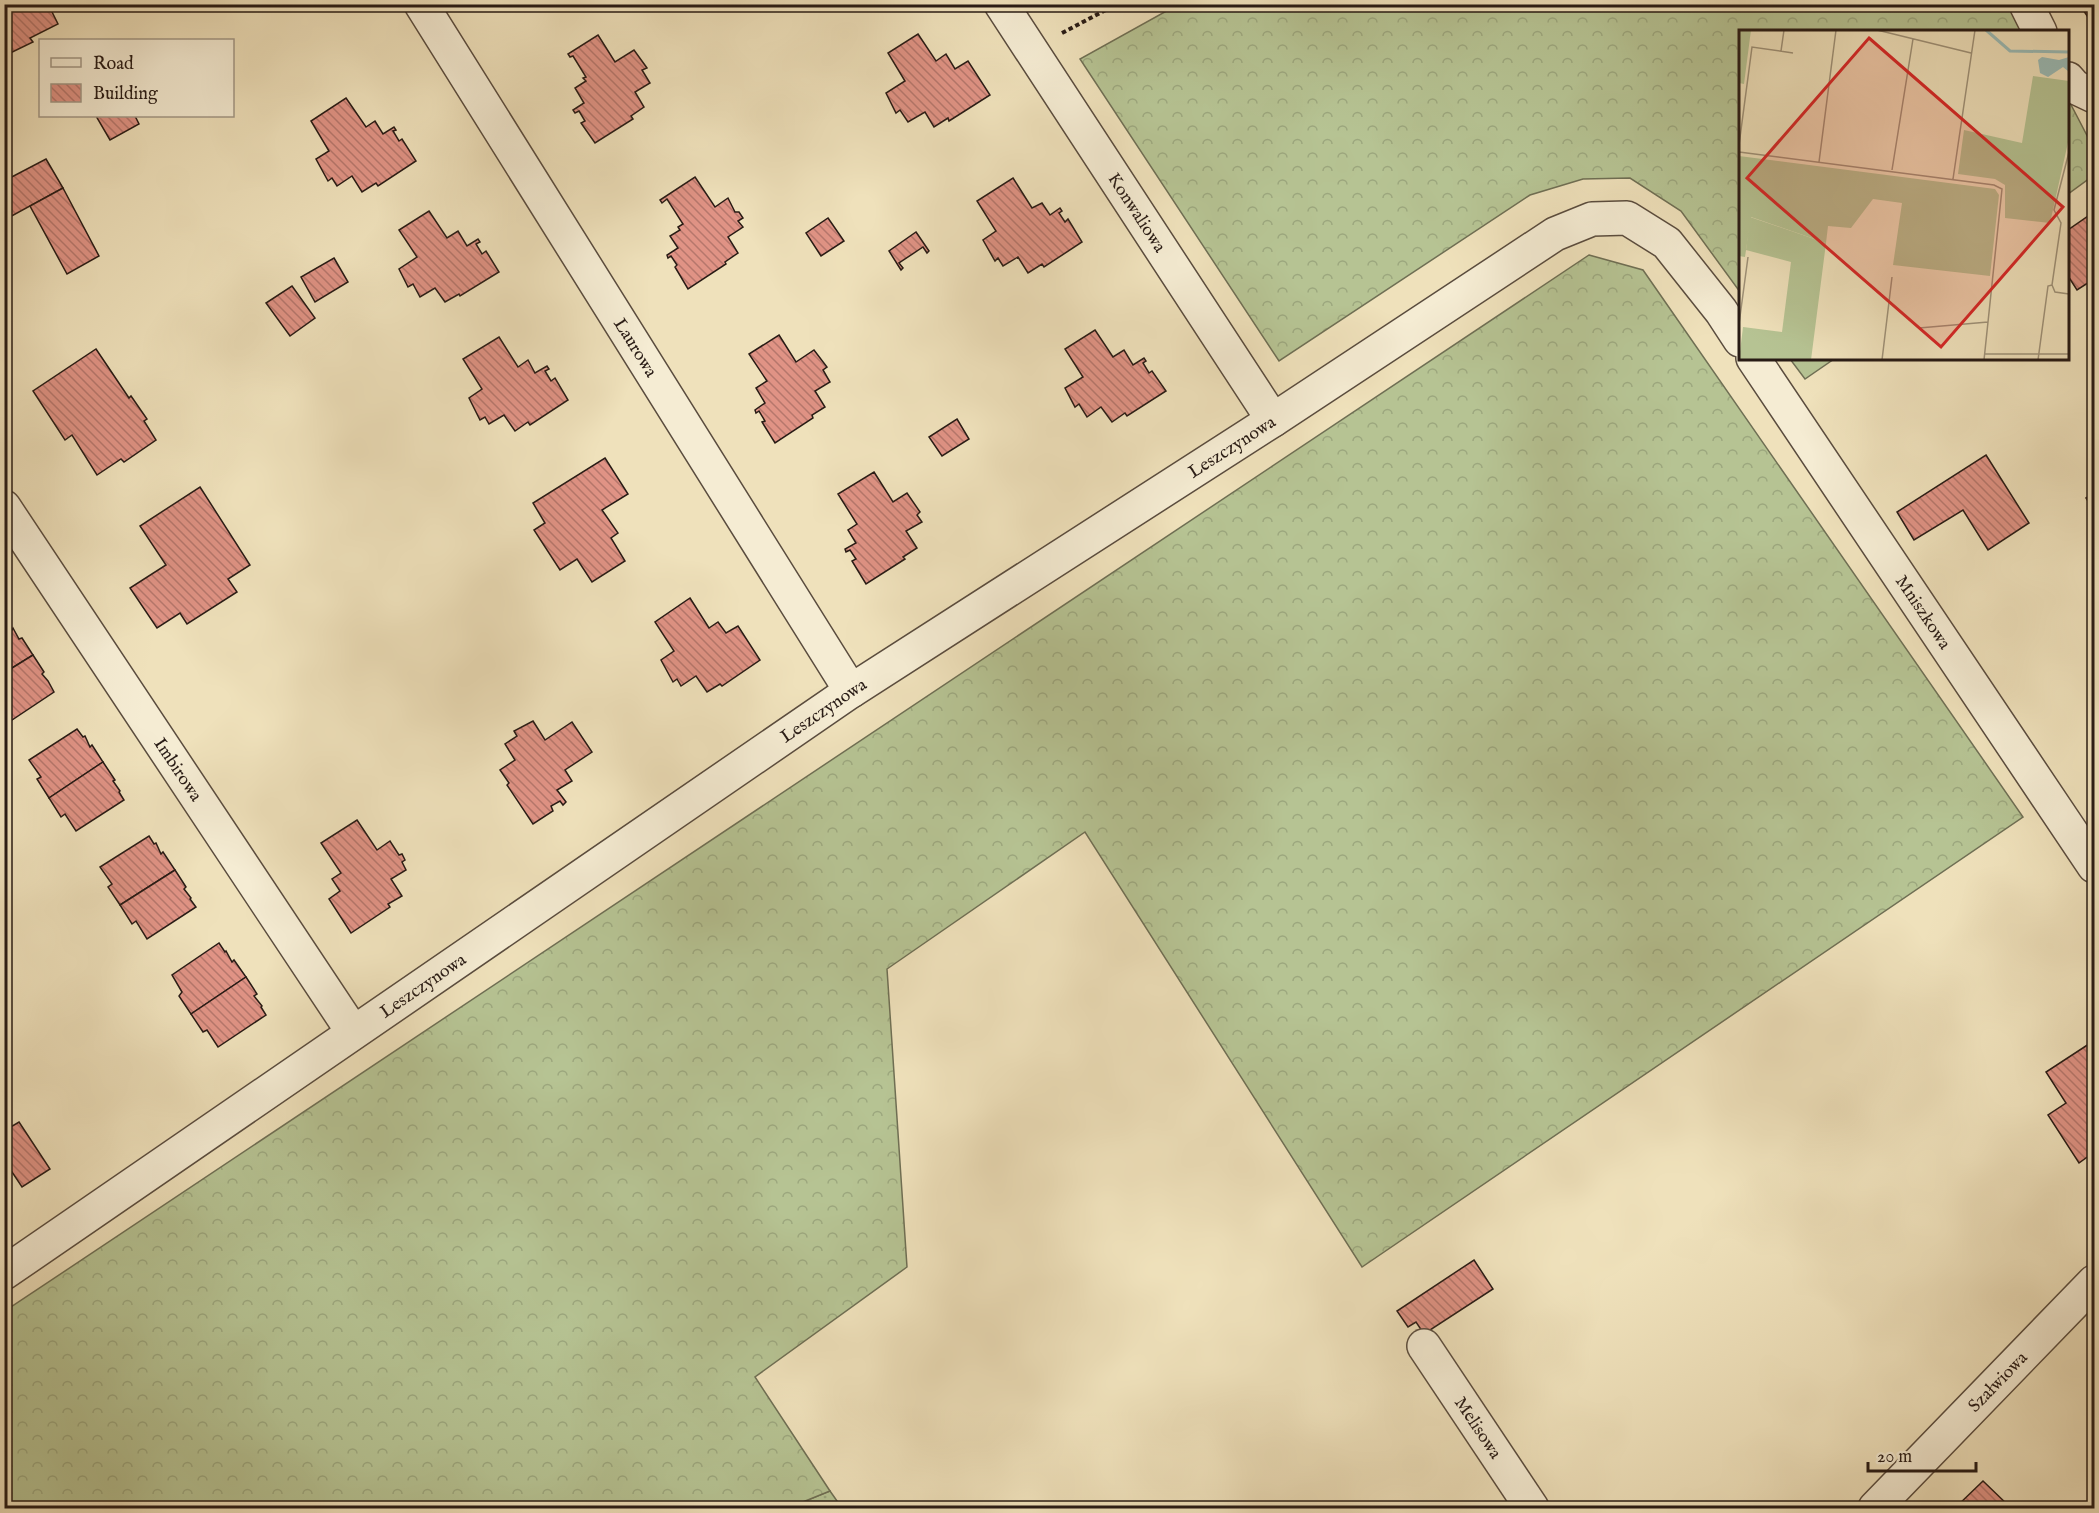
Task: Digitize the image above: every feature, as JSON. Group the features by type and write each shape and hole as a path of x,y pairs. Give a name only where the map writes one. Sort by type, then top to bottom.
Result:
{"street":[{"name":"Laurowa","path":"421,4 851,691"},
{"name":"Konwaliowa","path":"1001,4 1273,420"},
{"path":"2026,4 2039,30"},
{"path":"2069,81 2075,87 2094,96"},
{"name":"Leszczynowa","path":"4,1273 851,691 1273,420 1555,234 1592,219 1627,218 1667,243 1721,311 1739,338"},
{"name":"Mniszkowa","path":"1754,360 2094,866"},
{"name":"Imbirowa","path":"4,507 353,1032"},
{"name":"Szałwiowa","path":"1875,1509 2094,1282"},
{"name":"Melisowa","path":"1424,1346 1532,1509"}],"path":[{"path":"1030,50 1117,4"}],"green space":[{"path":"1179,4 2017,4 2030,30 1739,30 1739,291 1681,211 1630,178 1583,179 1530,195 1279,361 1080,59"},
{"path":"2069,101 2094,149 2094,175 2069,193"},
{"path":"1589,255 1643,270 2023,817 1362,1267 1085,832 887,969 907,1267 755,1377 830,1491 788,1508 5,1508 5,1311"},
{"path":"1791,360 1833,360 1805,379"},
{"path":"830,1491 842,1508 788,1508"}],"building":[{"path":"4,4 48,4 58,24 30,38 33,42 4,56"},
{"path":"2079,4 2094,4 2094,26"},
{"path":"918,34 936,61 946,54 955,69 968,61 990,95 949,121 948,118 934,127 925,112 908,122 900,110 896,113 886,93 905,81 888,53"},
{"path":"598,35 615,62 634,50 647,68 642,70 650,83 635,92 644,107 631,116 633,119 595,143 581,123 585,121 579,111 575,113 573,110 584,103 575,88 586,81 583,78 586,77 573,56 570,57 568,54"},
{"path":"346,98 366,127 375,121 383,134 394,127 396,130 393,131 399,141 402,139 416,161 378,186 376,183 362,192 352,176 337,186 332,178 328,181 316,159 329,151 311,121"},
{"path":"97,117 136,117 139,124 110,140"},
{"path":"46,159 63,188 8,218 4,211 4,181"},
{"path":"695,177 715,207 728,198 735,212 739,212 743,218 738,221 743,227 728,237 738,253 725,262 726,264 688,289 675,267 677,265 671,256 668,258 667,255 678,248 670,236 680,230 678,227 683,224 667,199 662,203 660,200"},
{"path":"1013,178 1032,208 1042,203 1050,215 1060,208 1062,211 1059,213 1065,222 1068,219 1082,242 1044,267 1042,264 1028,273 1018,257 1003,266 998,258 995,261 983,240 996,231 977,201"},
{"path":"63,188 99,256 67,274 30,206"},
{"path":"429,211 447,238 458,231 467,246 478,239 480,242 476,244 482,254 486,251 499,272 460,296 459,294 445,302 435,288 420,297 413,284 408,287 399,269 417,257 399,230"},
{"path":"2094,212 2094,279 2077,290 2069,278 2069,229"},
{"path":"828,218 844,241 821,256 806,233"},
{"path":"916,232 929,251 927,253 923,247 899,263 903,268 901,270 889,251"},
{"path":"334,258 348,282 315,302 301,277"},
{"path":"292,286 315,318 290,336 266,303"},
{"path":"1095,330 1113,357 1124,350 1133,365 1144,358 1146,361 1143,363 1149,373 1152,371 1166,391 1127,416 1125,413 1112,422 1101,407 1087,417 1079,404 1075,407 1065,388 1083,377 1065,349"},
{"path":"779,335 796,362 814,350 827,367 823,370 830,382 815,391 825,407 812,415 813,418 775,443 762,422 765,421 759,411 756,413 755,410 765,403 756,388 767,381 749,354"},
{"path":"499,337 518,367 528,360 535,373 547,366 549,369 545,371 551,381 555,378 568,400 530,425 528,422 515,431 504,415 489,424 485,417 480,420 469,398 482,389 463,359"},
{"path":"96,349 129,398 131,396 147,419 144,421 156,440 124,462 121,459 97,475 72,435 65,440 33,391"},
{"path":"957,419 969,439 942,456 929,437"},
{"path":"1986,455 2029,523 1988,550 1963,510 1914,540 1897,512"},
{"path":"605,458 628,494 602,510 618,533 611,538 625,561 592,582 577,559 560,570 534,530 545,523 533,503"},
{"path":"874,472 893,502 907,493 920,512 917,515 922,522 906,531 917,548 903,557 905,559 866,584 852,561 856,559 850,550 846,552 845,549 856,543 848,530 857,524 838,494"},
{"path":"200,487 250,565 228,579 237,592 187,624 180,613 157,628 130,588 166,565 140,526"},
{"path":"2094,492 2094,511 2086,498"},
{"path":"690,598 709,628 718,622 726,633 738,626 760,660 722,686 720,684 707,692 696,676 681,686 677,679 673,682 661,660 674,651 655,622"},
{"path":"6,621 19,639 22,638 33,655 4,673 4,622"},
{"path":"33,655 54,692 6,724 4,721 4,673"},
{"path":"533,721 545,740 572,722 592,752 565,770 572,781 557,790 566,802 563,805 560,801 551,806 553,811 533,824 507,785 509,783 500,770 515,760 505,744 517,736 514,731"},
{"path":"77,729 83,737 85,736 90,747 92,745 103,762 49,798 37,779 41,777 29,760"},
{"path":"103,762 124,800 76,831 65,814 61,817 49,798"},
{"path":"357,820 377,850 390,841 399,855 402,854 405,860 402,862 406,870 391,879 402,896 388,904 390,907 351,933 329,899 340,891 332,879 341,873 321,843"},
{"path":"149,836 175,870 120,905 108,887 112,884 100,867"},
{"path":"175,870 196,907 147,939 136,921 132,924 120,905"},
{"path":"219,943 246,977 191,1014 179,996 182,992 172,975"},
{"path":"246,977 257,994 254,996 266,1015 218,1047 207,1030 203,1032 191,1014"},
{"path":"2092,1042 2094,1047 2094,1152 2079,1163 2048,1115 2066,1103 2046,1072"},
{"path":"19,1122 50,1169 22,1187 4,1160 4,1131"},
{"path":"1474,1260 1493,1289 1424,1334 1416,1322 1408,1327 1397,1311"},
{"path":"1983,1481 2011,1508 1955,1508"}]}
